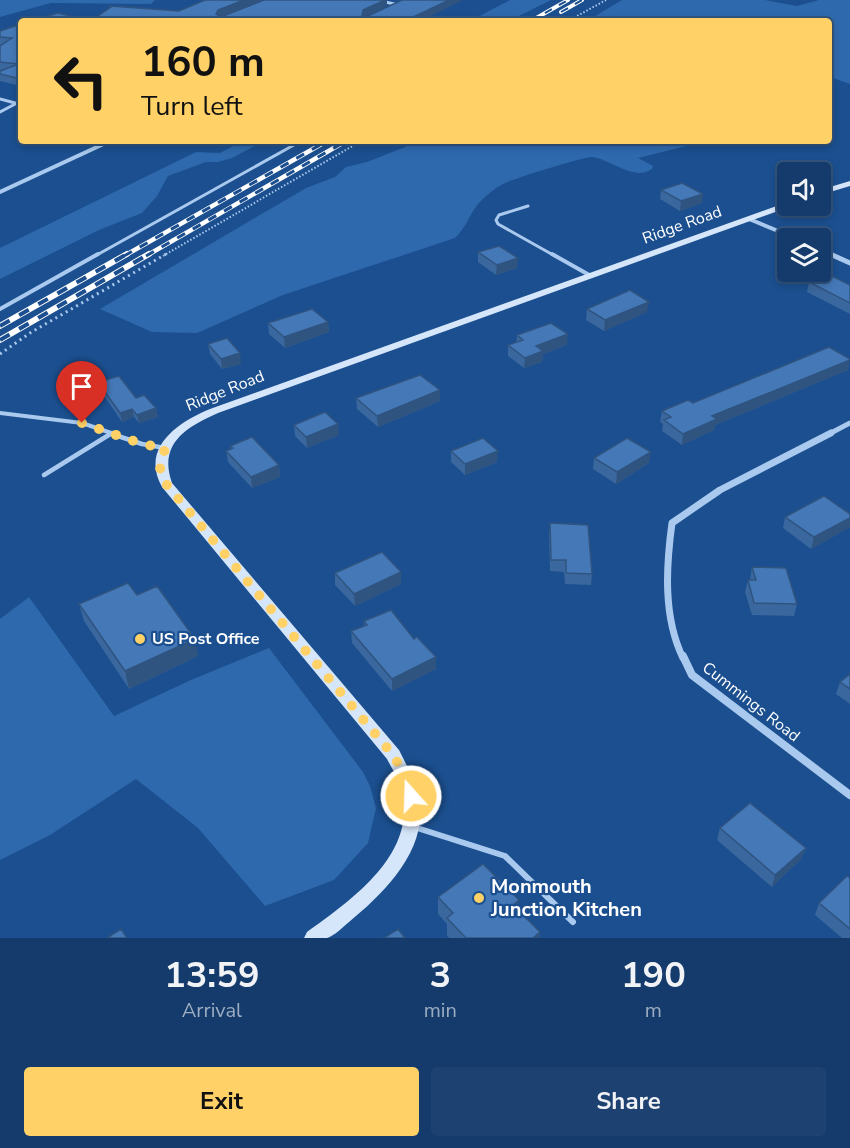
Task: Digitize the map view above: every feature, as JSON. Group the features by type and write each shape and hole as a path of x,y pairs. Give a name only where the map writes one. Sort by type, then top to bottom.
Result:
{"street":[{"path":"376,0 399,5 390,9"},
{"path":"0,99 18,102"},
{"path":"0,112 18,103"},
{"path":"0,192 104,144"},
{"path":"831,189 850,183"},
{"name":"Ridge Road","path":"165,448 179,430 206,414 777,209"},
{"path":"748,219 777,231"},
{"path":"831,254 850,262"},
{"name":"Cummings Road","path":"850,423 720,490 672,523 666,567 674,639 692,675 850,795"},
{"path":"165,448 160,468 166,484 399,765 411,796 411,826 402,853 391,872 348,914 313,938"}],"lane":[{"path":"0,309 296,144"},
{"path":"528,206 500,216 496,220 498,224 591,276"},
{"path":"0,413 58,419 91,426 142,444 165,448"},
{"path":"44,475 112,433"},
{"path":"411,826 505,856 573,922"}],"path":[{"path":"573,18 606,0"},
{"path":"0,354 30,333 356,144"}],"shaded area":[{"path":"0,0 155,0 151,4 51,3 0,17"},
{"path":"510,0 551,0 515,18 476,18"},
{"path":"622,0 765,0 797,6 819,0 850,0 850,84 832,78 832,18 592,18"},
{"path":"237,144 258,144 232,158 218,162 206,162 168,176 157,196 142,213 99,230 0,279 0,248 196,152 220,153"},
{"path":"412,144 695,144 638,158 653,166 645,172 630,171 592,157 509,181 496,188 481,201 455,238 283,295 197,333 152,332 100,309 306,188 335,177 346,167 367,162"},
{"path":"29,597 114,716 191,680 269,648 363,772 370,786 376,808 368,843 334,880 265,906 198,828 136,779 50,835 0,860 0,619"}],"building":[{"path":"205,0 244,0 218,10 216,14 221,17 264,0 385,0 363,10 362,16 366,17 402,0 449,0 411,18 95,18 110,6 179,11"},
{"path":"58,13 78,18 41,18"},
{"path":"18,25 18,64 0,62 0,46 12,38 0,37 0,31"},
{"path":"18,64 18,78 0,74 0,71"},
{"path":"682,183 703,194 681,201 661,190"},
{"path":"499,246 518,258 497,265 478,252"},
{"path":"831,276 850,285 850,303 809,282 831,282"},
{"path":"630,290 649,302 605,320 587,309"},
{"path":"312,309 328,322 284,337 268,323"},
{"path":"551,323 568,334 536,346 543,351 525,358 508,345 523,340 517,335"},
{"path":"227,338 240,353 221,359 208,344"},
{"path":"829,347 850,360 712,416 717,419 683,434 664,420 671,417 662,411 688,400 693,403"},
{"path":"420,375 440,390 377,416 356,398"},
{"path":"119,376 136,398 144,395 156,408 137,415 132,409 120,413 98,382"},
{"path":"325,412 338,424 306,437 294,425"},
{"path":"252,437 279,465 251,477 226,451 233,448 230,446"},
{"path":"483,438 498,451 465,464 451,451"},
{"path":"627,438 651,452 617,472 594,458"},
{"path":"824,496 850,514 850,518 814,537 785,517"},
{"path":"550,523 588,525 592,574 566,573 566,560 551,560"},
{"path":"382,552 401,572 354,594 335,573"},
{"path":"752,567 786,568 797,604 754,603 748,580 756,580"},
{"name":"US Post Office","path":"128,583 137,595 157,586 195,639 125,671 79,604"},
{"path":"391,610 414,639 417,637 436,657 392,679 351,631 367,625 364,621"},
{"path":"850,674 850,689 840,682"},
{"path":"750,803 806,848 775,875 720,828"},
{"name":"Monmouth Junction Kitchen","path":"483,864 519,900 513,905 540,932 533,938 466,938 447,918 453,913 438,897"},
{"path":"847,876 850,878 850,929 819,903"},
{"path":"121,929 127,938 107,938"},
{"path":"398,929 405,938 384,938"}],"railway":[{"path":"536,18 568,0"},
{"path":"561,12 582,0"},
{"path":"124,256 322,144"},
{"path":"146,256 341,144"},
{"path":"0,326 127,254"},
{"path":"0,340 149,254"}],"place":[{"name":"US Post Office","path":"140,639"},
{"name":"Monmouth Junction Kitchen","path":"479,898"}],"route":[{"path":"82,423 142,444 165,448 161,456 160,468 166,484 393,755 404,774 411,796"}]}
